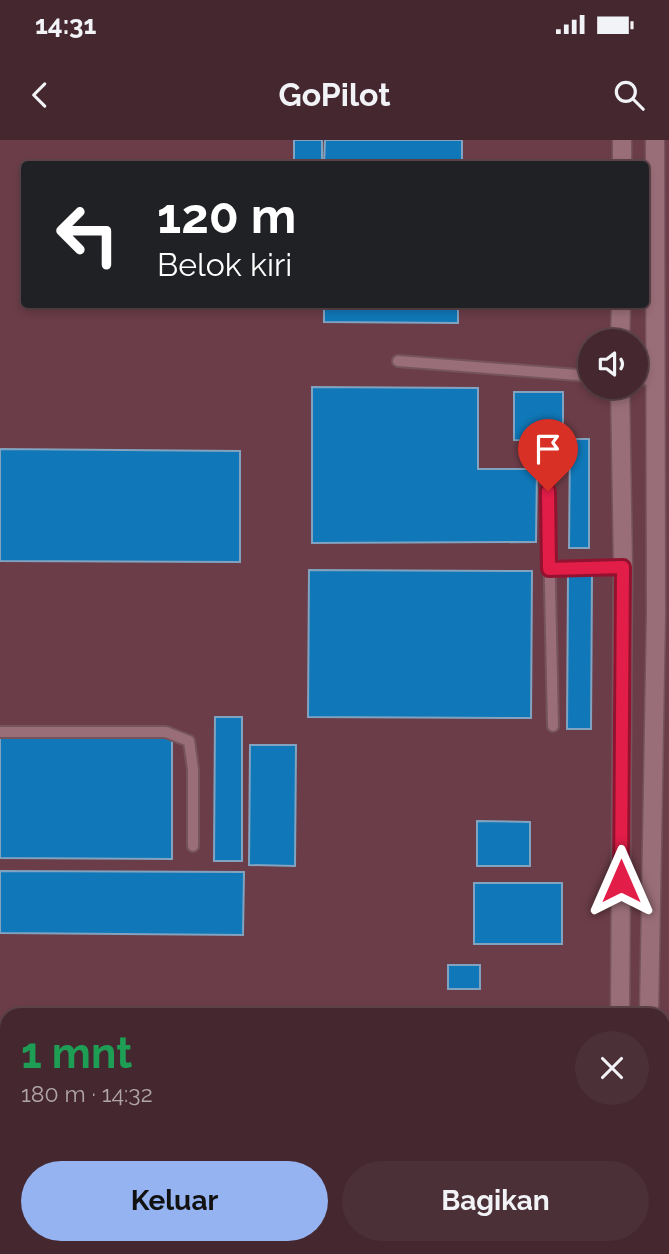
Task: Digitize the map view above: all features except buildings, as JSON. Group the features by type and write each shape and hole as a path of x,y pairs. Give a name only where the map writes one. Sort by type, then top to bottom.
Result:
{"street":[{"path":"622,140 622,161"},
{"path":"649,1008 656,613 662,535 656,380 655,140"},
{"path":"620,329 621,308"},
{"path":"620,399 623,567 620,1008"},
{"path":"622,614 656,613"}],"lane":[{"path":"398,361 578,375"},
{"path":"648,380 656,380"},
{"path":"548,491 553,726"},
{"path":"549,569 623,567"},
{"path":"0,732 166,732 189,741 193,769 193,846"}],"shaded area":[{"path":"0,140 669,140 669,1008 0,1008"}],"route":[{"path":"548,491 549,569 623,567 621,881"}]}
